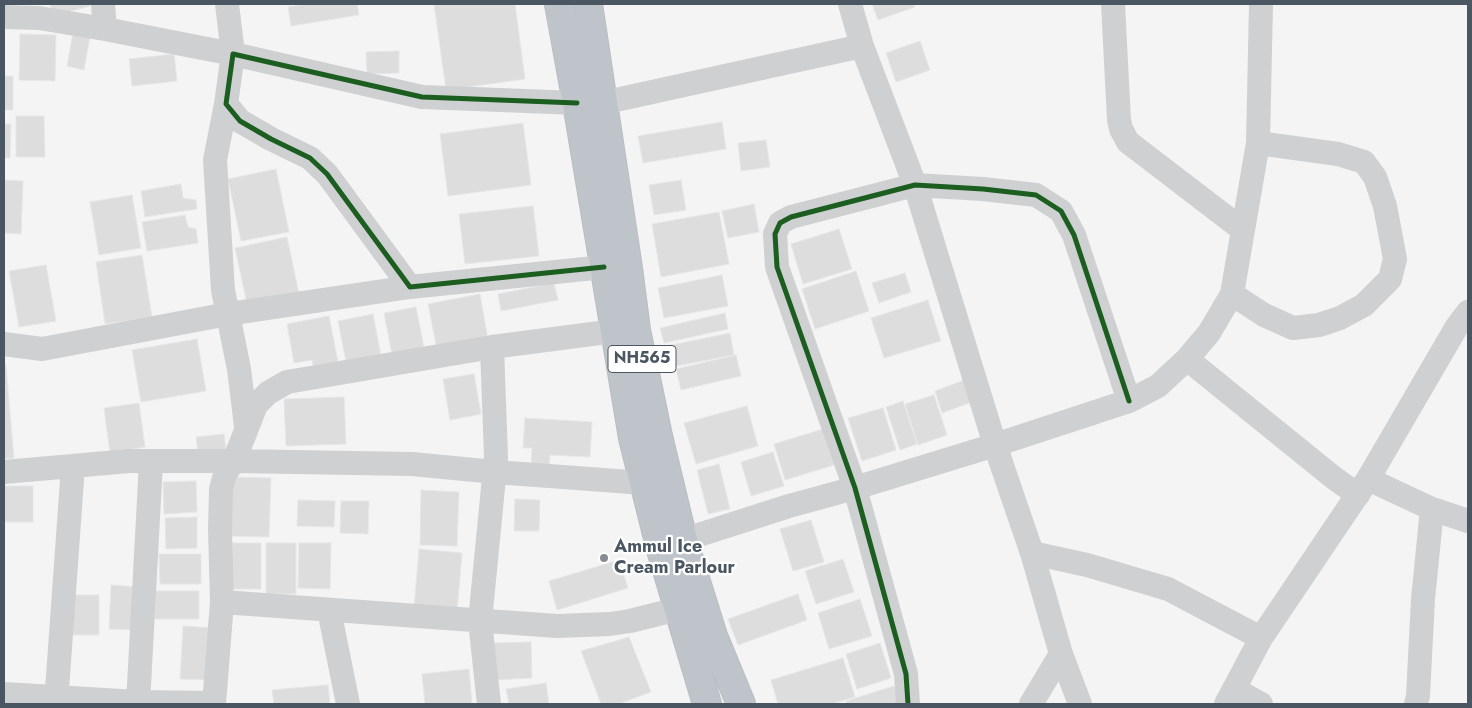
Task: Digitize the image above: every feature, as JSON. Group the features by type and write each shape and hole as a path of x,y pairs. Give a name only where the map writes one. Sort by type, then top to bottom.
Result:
{"highway":[{"name":"NH565","path":"559,4 590,103 628,268 636,330 658,436 683,540 712,636 741,704"},
{"name":"NH565","path":"588,4 590,103 604,268 633,438 661,550 707,704"}],"street":[{"path":"103,4 105,29"},
{"path":"227,4 233,54 215,160 223,290 239,369 246,431"},
{"path":"850,4 862,46 916,185 995,445 1032,553 1061,654 1080,704"},
{"path":"1113,4 1121,130 1128,142 1243,230"},
{"path":"683,540 788,506 855,488 995,445 1129,401 1158,386 1188,359 1209,333 1232,294 1258,143 1261,4"},
{"path":"4,17 39,18 105,29 233,54 422,97 590,103 862,46"},
{"path":"226,104 240,121 310,158 327,174 410,287"},
{"path":"1232,294 1264,315 1293,328 1318,325 1340,318 1364,305 1390,279 1395,259 1385,206 1375,178 1364,162 1338,154 1258,143"},
{"path":"908,704 906,674 855,488 776,267 775,234 780,223 791,217 916,185 983,189 1036,195 1061,211 1074,235 1129,401"},
{"path":"4,344 42,349 228,314 410,287 604,268"},
{"path":"1261,704 1230,696 1261,638 1363,487 1456,328 1468,312"},
{"path":"4,694 56,701 214,704 222,602 220,530 222,490 226,474 234,461 256,405 268,393 288,382 492,347 615,331"},
{"path":"489,704 480,621 496,457 492,347"},
{"path":"1188,359 1334,478 1468,521"},
{"path":"4,472 128,462 234,461 412,464 494,472 644,482"},
{"path":"138,703 151,462"},
{"path":"56,701 73,466"},
{"path":"1416,704 1423,599 1432,509"},
{"path":"1032,553 1087,564 1168,589 1261,638"},
{"path":"222,602 556,626 610,624 678,609"},
{"path":"329,610 348,704"},
{"path":"1031,704 1061,654"}],"building":[{"path":"50,4 89,4 90,6 53,16"},
{"path":"306,4 357,4 359,15 291,26 288,7"},
{"path":"434,4 515,4 525,79 446,90"},
{"path":"872,4 913,4 915,7 878,20"},
{"path":"73,33 90,37 84,70 67,66"},
{"path":"20,34 56,35 55,81 19,80"},
{"path":"920,41 930,70 896,82 886,53"},
{"path":"399,51 399,73 367,74 366,52"},
{"path":"174,54 177,81 132,86 129,59"},
{"path":"4,76 13,76 13,110 4,110"},
{"path":"16,116 44,116 45,157 16,157"},
{"path":"722,122 726,149 643,163 638,136"},
{"path":"523,123 531,185 448,196 440,134"},
{"path":"4,124 11,124 10,158 4,158"},
{"path":"766,140 770,167 741,171 738,143"},
{"path":"276,169 289,232 241,241 228,179"},
{"path":"4,180 23,181 21,234 4,233"},
{"path":"681,180 686,210 654,215 649,185"},
{"path":"181,184 183,198 196,200 197,209 145,217 141,191"},
{"path":"132,195 141,248 99,255 90,202"},
{"path":"754,204 759,232 728,238 722,211"},
{"path":"533,206 539,256 465,264 459,214"},
{"path":"719,212 729,264 661,277 652,224"},
{"path":"185,215 188,227 196,229 198,243 147,251 142,222"},
{"path":"839,229 852,269 803,284 791,244"},
{"path":"287,237 299,294 247,304 235,248"},
{"path":"142,255 152,317 105,324 96,262"},
{"path":"46,265 56,321 19,327 9,271"},
{"path":"856,271 869,311 815,329 802,289"},
{"path":"905,273 911,292 879,303 872,283"},
{"path":"722,275 728,306 664,318 658,288"},
{"path":"554,283 558,300 501,311 498,294"},
{"path":"480,294 488,340 437,349 428,304"},
{"path":"928,300 941,341 884,358 871,318"},
{"path":"416,307 425,353 393,360 384,313"},
{"path":"725,313 728,329 664,343 660,328"},
{"path":"373,314 381,356 346,362 338,321"},
{"path":"329,316 339,367 314,371 312,360 294,363 287,324"},
{"path":"730,333 734,355 671,367 667,346"},
{"path":"197,339 206,391 141,402 132,350"},
{"path":"736,355 741,376 681,390 676,369"},
{"path":"4,365 6,365 14,458 4,459"},
{"path":"474,374 481,414 450,420 443,379"},
{"path":"967,379 975,401 942,413 935,391"},
{"path":"934,395 947,435 918,445 905,404"},
{"path":"344,397 346,444 286,446 284,399"},
{"path":"903,401 917,444 900,450 886,407"},
{"path":"139,403 145,447 110,453 104,408"},
{"path":"747,406 758,446 696,464 684,423"},
{"path":"883,408 896,450 862,461 848,418"},
{"path":"525,418 592,422 590,457 550,455 549,468 531,467 532,448 523,448"},
{"path":"823,429 834,465 785,480 774,444"},
{"path":"224,434 226,450 198,452 196,437"},
{"path":"773,452 784,486 751,496 741,462"},
{"path":"719,464 730,509 708,514 697,470"},
{"path":"230,477 271,478 269,537 227,536"},
{"path":"196,481 197,512 164,514 163,482"},
{"path":"4,486 33,486 33,522 4,522"},
{"path":"421,490 459,492 457,546 420,545"},
{"path":"515,499 540,500 539,531 514,531"},
{"path":"298,500 335,501 334,527 297,526"},
{"path":"341,501 369,501 368,534 340,533"},
{"path":"197,517 197,548 166,549 165,518"},
{"path":"811,520 824,562 793,571 780,529"},
{"path":"232,543 261,543 261,589 232,589"},
{"path":"266,543 296,543 296,594 266,594"},
{"path":"299,543 331,543 330,589 298,588"},
{"path":"419,549 462,553 457,612 414,608"},
{"path":"159,554 201,554 201,584 160,584"},
{"path":"843,559 854,592 816,604 805,571"},
{"path":"619,560 628,588 557,610 549,581"},
{"path":"111,585 139,587 138,630 109,629"},
{"path":"155,591 199,591 199,619 155,619"},
{"path":"798,594 807,620 738,645 728,619"},
{"path":"71,595 99,595 99,635 70,635"},
{"path":"860,599 872,636 829,649 818,613"},
{"path":"183,626 216,628 213,680 180,679"},
{"path":"629,637 651,692 618,704 601,704 581,651"},
{"path":"531,642 532,678 493,680 491,643"},
{"path":"880,643 891,678 857,689 846,654"},
{"path":"843,658 855,697 832,704 778,704 771,680"},
{"path":"469,669 472,704 425,704 422,674"},
{"path":"546,683 549,704 509,704 506,689"},
{"path":"328,685 330,704 274,704 272,690"},
{"path":"894,686 900,704 847,704 846,701"}],"cycle path":[{"path":"577,103 422,97 233,54 226,104 240,121 310,158 327,174 410,287 604,267"},
{"path":"908,704 906,674 855,488 777,267 775,234 780,223 791,217 915,185 983,189 1036,195 1061,211 1074,235 1129,401"}],"place":[{"name":"Ammul Ice Cream Parlour","path":"604,558"}]}
